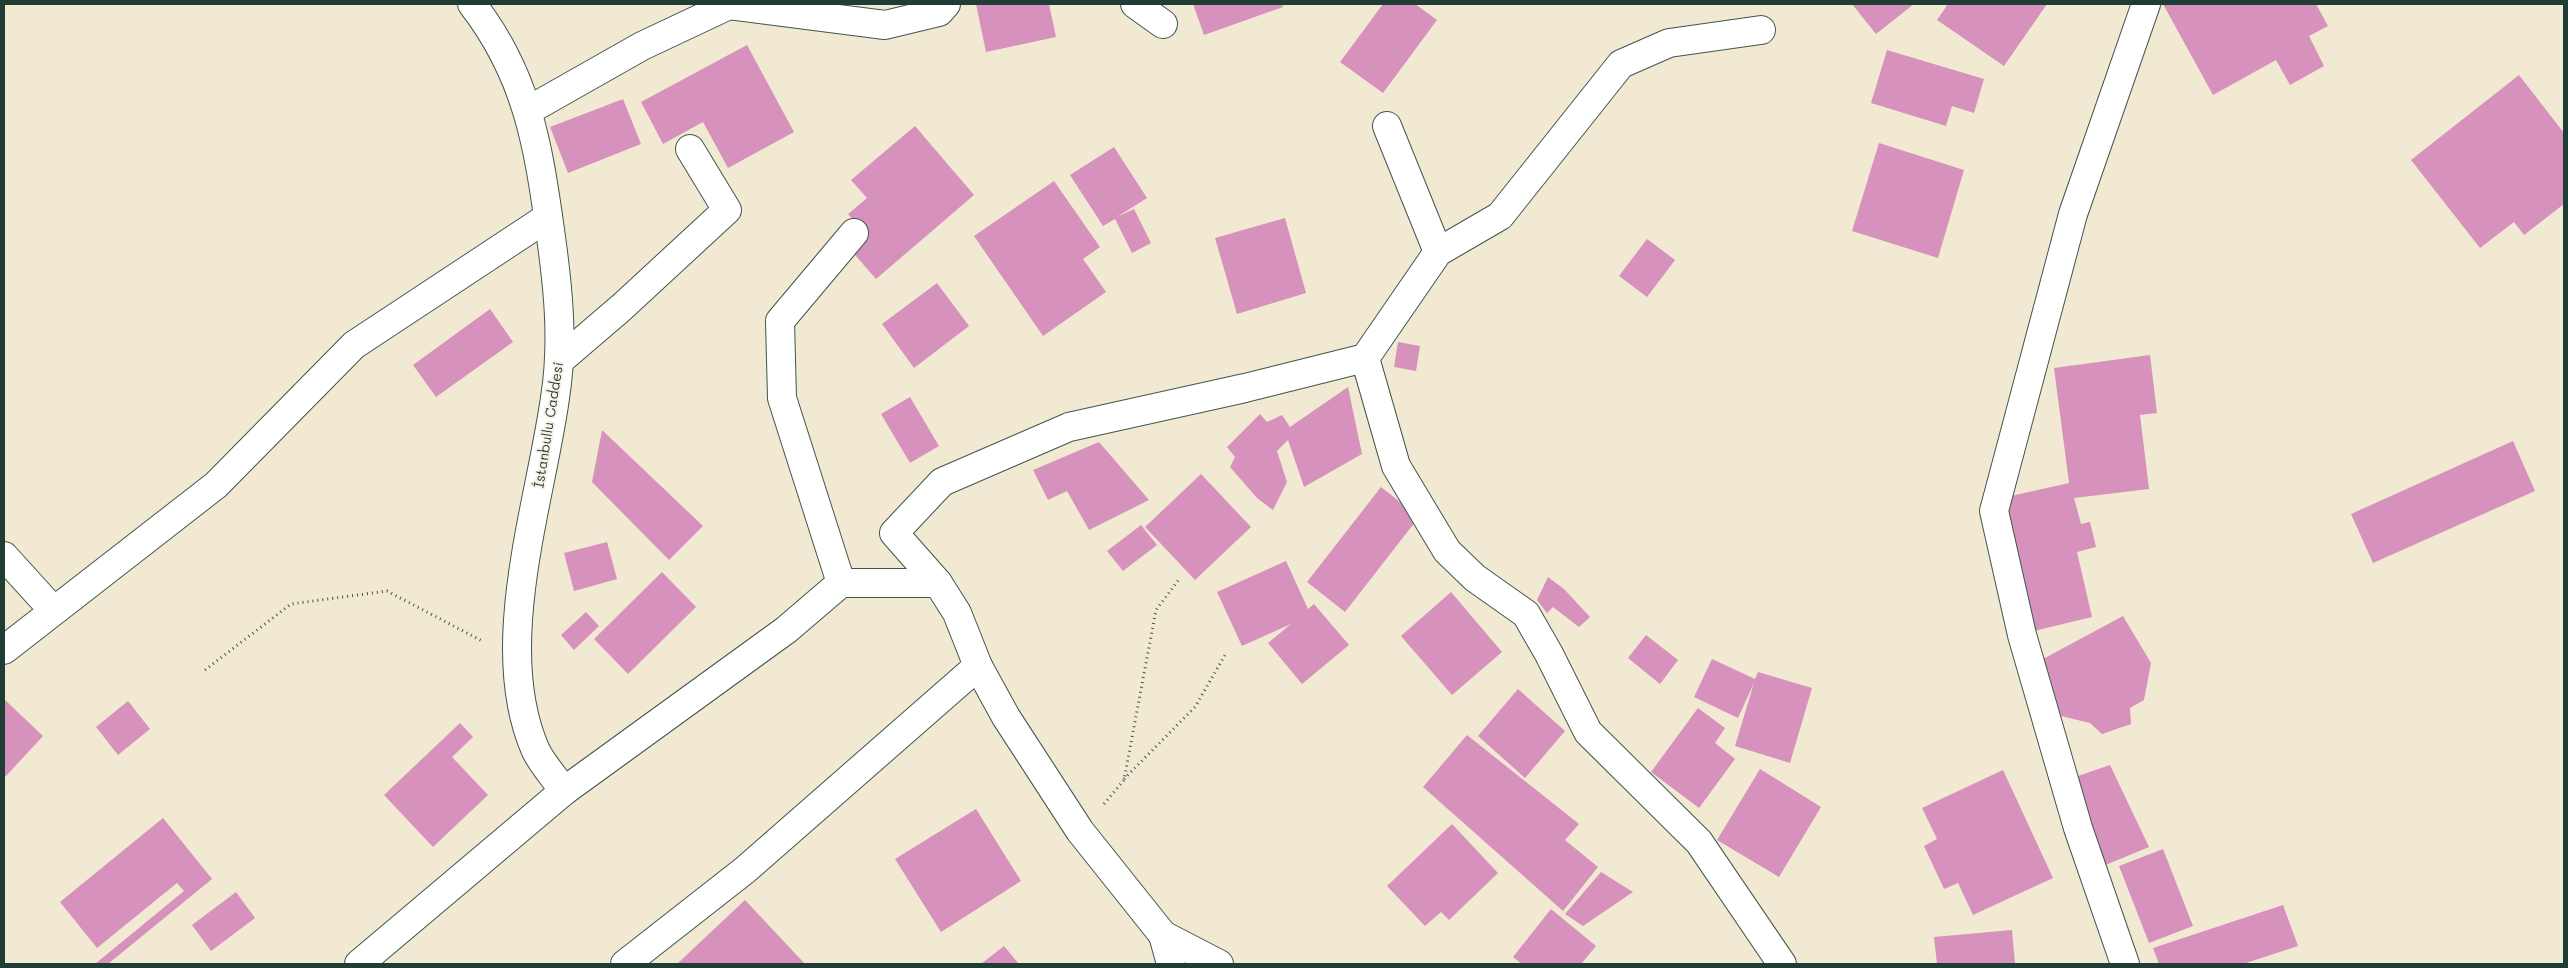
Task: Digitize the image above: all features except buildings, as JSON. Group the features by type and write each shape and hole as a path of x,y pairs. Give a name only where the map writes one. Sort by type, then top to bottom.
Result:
{"street":[{"name":"İstanbullu Caddesi","path":"472,4 487,23 511,66 529,110 540,156 560,316 556,397 521,588 516,658 524,714 537,752 564,791"},
{"path":"529,110 642,46 730,5 885,25 939,12 946,4"},
{"path":"1135,4 1163,24"},
{"path":"2125,964 2078,828 2030,663 1994,511 2072,214 2146,4"},
{"path":"1171,964 1163,935 1080,831 1006,717 978,666 957,613 938,583 894,533 942,482 1068,427 1245,388 1365,358 1438,252 1500,216 1557,148 1621,64 1669,42 1760,30"},
{"path":"1387,126 1438,252"},
{"path":"559,361 622,307 727,210 690,150"},
{"path":"4,650 216,485 354,346 548,217"},
{"path":"841,583 782,398 780,321 854,233"},
{"path":"1365,358 1396,466 1447,551 1475,578 1526,614 1549,654 1588,732 1699,842 1782,964"},
{"path":"4,556 53,610"},
{"path":"359,964 564,791 786,630 841,583 938,583"},
{"path":"625,964 745,870 978,666"},
{"path":"1163,935 1219,964"}],"path":[{"path":"1124,780 1156,610 1180,578"},
{"path":"204,670 291,604 387,591 516,658"},
{"path":"1080,831 1124,780 1195,707 1225,655"}]}
